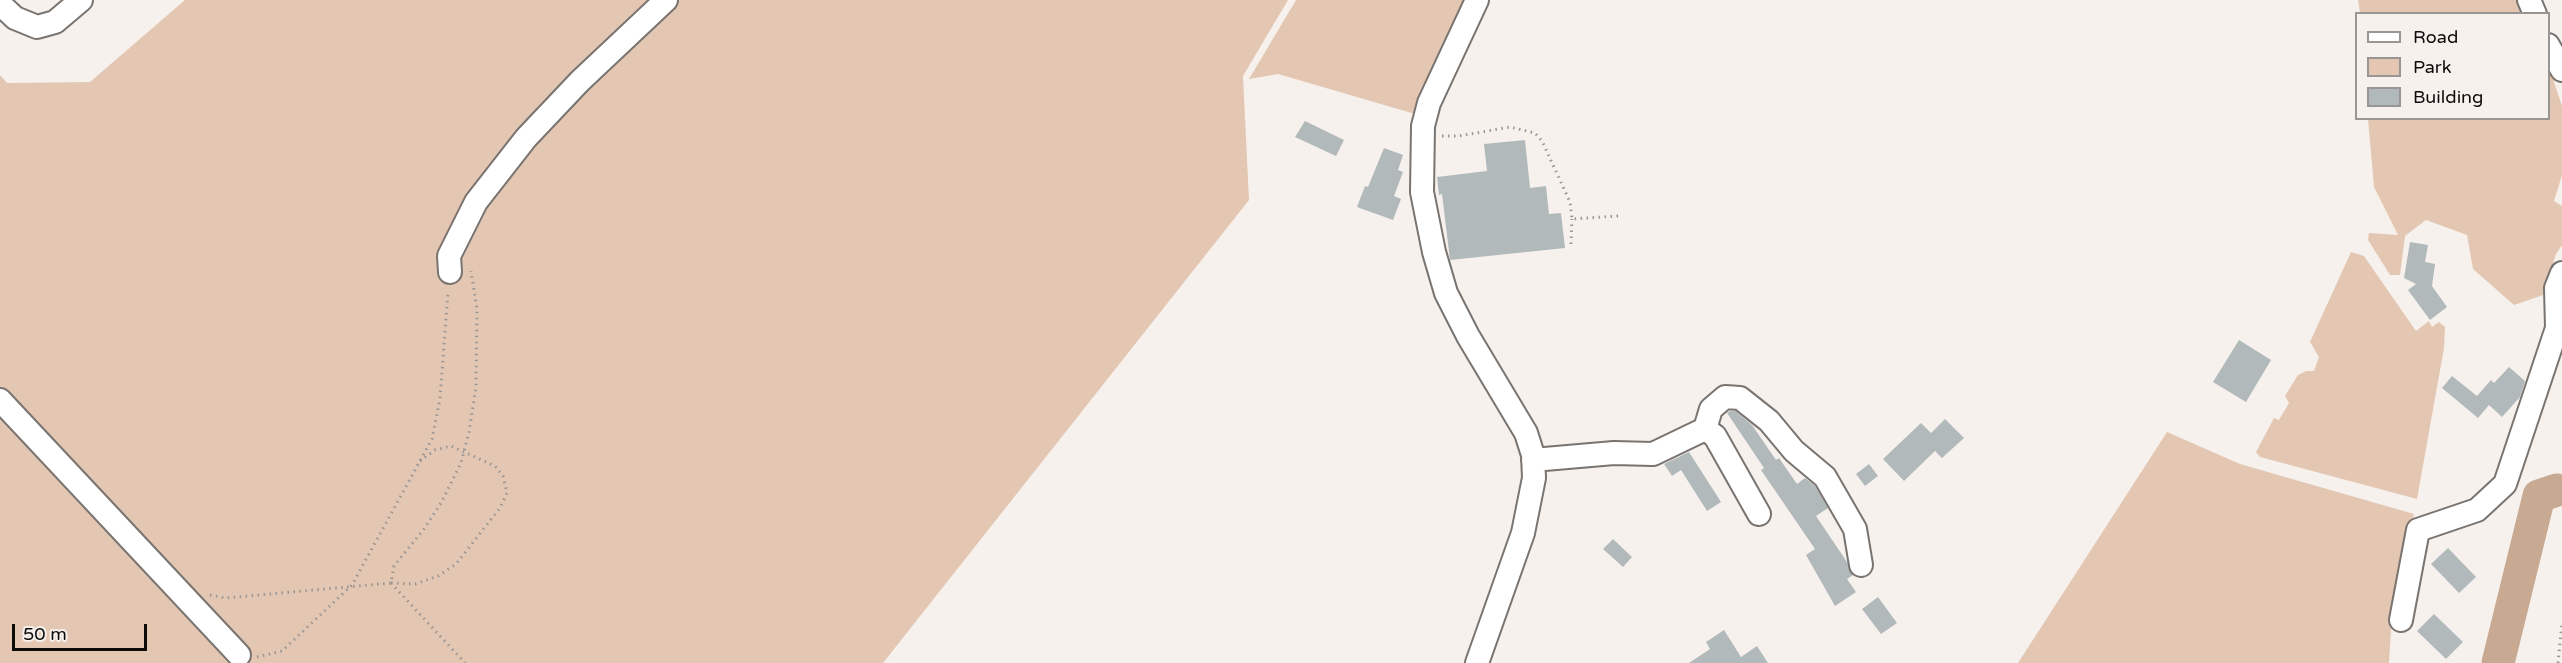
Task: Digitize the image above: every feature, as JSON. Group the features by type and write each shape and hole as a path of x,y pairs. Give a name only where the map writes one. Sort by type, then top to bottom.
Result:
{"street":[{"path":"0,4 15,18 37,27 55,22 81,0"},
{"path":"449,264 476,202 526,138 580,81 666,0"},
{"path":"1477,0 1429,103 1422,135 1422,192 1434,252 1446,293 1468,336 1526,433 1533,460 1534,478 1523,533 1477,663"},
{"path":"2550,49 2562,70"},
{"path":"2401,620 2408,570 2418,530 2476,510 2505,484 2557,328 2556,288 2562,273"},
{"path":"1533,460 1614,453 1653,454 1705,429 1711,409 1725,397 1740,398 1769,421 1794,451 1825,477 1855,529 1861,565"},
{"path":"0,400 239,655"},
{"path":"1705,429 1715,436 1759,514"}],"path":[{"path":"1422,135 1459,136 1510,127 1535,133 1542,141 1570,202 1571,244"},
{"path":"1572,219 1618,216"},
{"path":"239,655 253,658 282,651 352,585 432,439 437,422 449,264 464,263 473,273 477,309 476,387 464,452 441,503 394,566 391,584"},
{"path":"182,593 226,598 352,585 415,584 438,576 456,564 500,508 507,492 503,476 495,466 451,446 435,450 418,462"},
{"path":"391,584 465,663"},
{"path":"2558,663 2562,623"}],"green space":[{"path":"185,0 1288,0 1243,76 1249,200 883,663 0,663 0,75 7,83 90,82"},
{"path":"1296,0 1464,0 1415,114 1278,74 1249,79"},
{"path":"2358,0 2525,0 2530,12 2360,12"},
{"path":"2550,70 2562,106 2562,175 2554,201 2562,206 2562,245 2556,254 2543,295 2514,305 2473,269 2467,235 2426,220 2405,236 2400,275 2390,275 2368,240 2369,233 2398,235 2374,187 2368,120 2550,120"},
{"path":"2351,252 2364,256 2416,331 2429,321 2432,327 2439,322 2445,327 2444,348 2417,499 2260,457 2256,452 2274,418 2279,420 2289,403 2285,396 2298,375 2306,371 2314,371 2319,357 2310,342"},
{"path":"2167,432 2240,464 2414,514 2392,614 2389,663 2018,663"}],"building":[{"path":"1305,121 1344,140 1336,156 1295,137"},
{"path":"1525,140 1530,188 1546,186 1549,214 1561,213 1565,248 1450,260 1442,194 1439,195 1437,177 1487,171 1484,144"},
{"path":"1384,148 1403,155 1398,170 1403,172 1394,196 1401,199 1393,220 1357,207"},
{"path":"2410,242 2428,245 2425,262 2435,264 2432,286 2447,307 2430,320 2408,290 2416,284 2404,278"},
{"path":"2239,340 2271,360 2246,402 2213,382"},
{"path":"2509,367 2525,381 2520,397 2502,417 2489,405 2478,418 2442,388 2452,376 2477,396 2491,380 2494,383"},
{"path":"1735,411 1752,425 1776,460 1779,458 1797,484 1805,478 1815,486 1828,508 1816,516 1847,562 1853,575 1847,579 1856,592 1835,606 1806,555 1815,549 1761,470 1764,468 1727,413"},
{"path":"1945,419 1964,438 1942,458 1935,451 1904,481 1883,459 1921,423 1931,433"},
{"path":"1689,452 1721,502 1707,511 1681,470 1672,476 1664,464"},
{"path":"1869,464 1878,476 1865,486 1856,474"},
{"path":"1613,539 1632,557 1623,567 1603,549"},
{"path":"2448,548 2476,577 2459,593 2431,564"},
{"path":"1878,597 1897,623 1881,634 1862,609"},
{"path":"2434,614 2463,642 2446,659 2417,631"},
{"path":"1724,630 1741,657 1757,646 1768,663 1689,663 1710,649 1706,642"}],"waterway":[{"path":"2498,663 2539,496 2557,490"}]}
